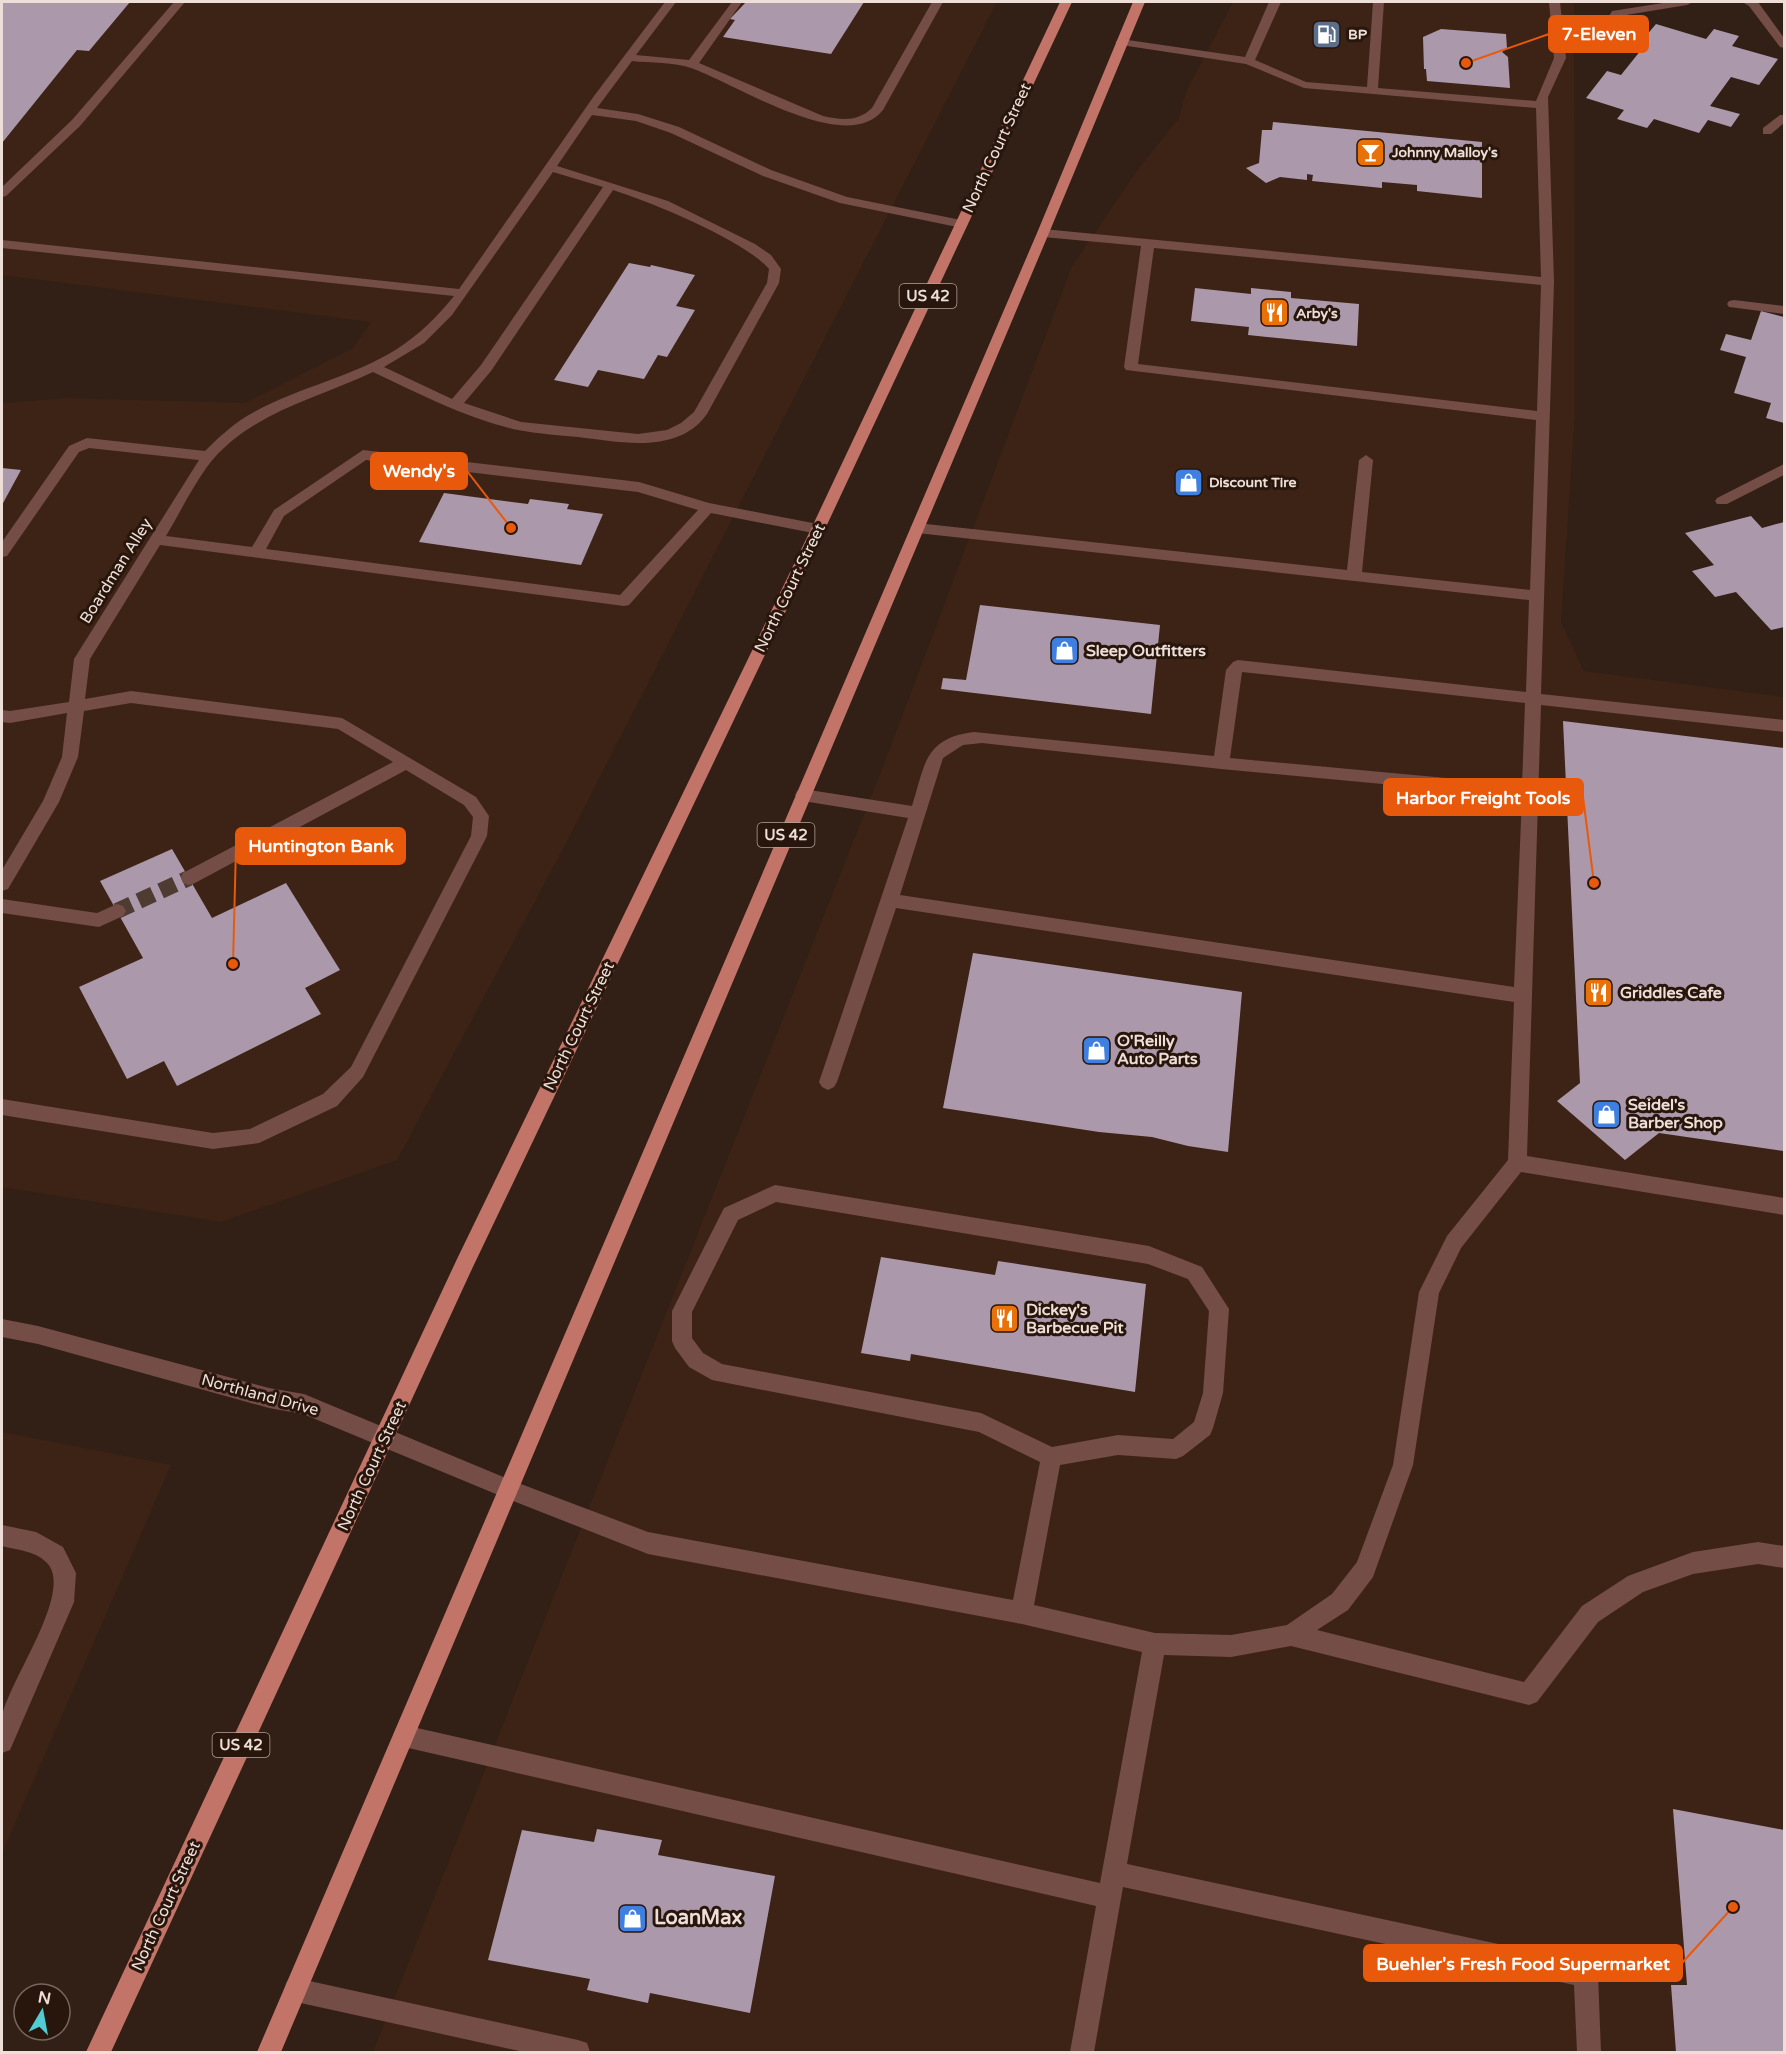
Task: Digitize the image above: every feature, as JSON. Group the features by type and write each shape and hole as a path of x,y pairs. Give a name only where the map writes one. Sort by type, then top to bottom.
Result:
{"main road":[{"name":"North Court Street","path":"98,2052 475,1244 818,530 1066,2"},
{"name":"US 42","path":"270,2052 1139,2"}],"street":[{"path":"2,193 76,123 179,2"},
{"name":"Boardman Alley","path":"2,884 51,802 70,758 82,659 208,456 227,438 256,417 373,367 418,341 443,318 463,293 628,57 670,2"},
{"path":"692,64 737,2"},
{"path":"628,57 692,64 819,118 831,122 855,123 873,116 878,110 938,2"},
{"path":"1250,61 1275,2"},
{"path":"1372,91 1379,2"},
{"path":"1291,1635 1340,1602 1365,1569 1402,1465 1429,1292 1454,1242 1516,1163 1548,282 1542,97 1560,58 1555,2"},
{"path":"1605,33 1616,13 1687,2"},
{"path":"1748,2 1753,3 1785,45"},
{"path":"1122,42 1250,61 1304,85 1542,105"},
{"path":"590,111 638,118 675,130 767,173 814,191 844,200 962,225"},
{"path":"1767,131 1785,118"},
{"path":"373,367 455,404 520,426 655,439 676,434 690,425 700,414 773,283 775,269 766,258 751,247 664,204 550,168"},
{"path":"455,404 486,368 610,186"},
{"path":"1043,233 1548,282"},
{"path":"1148,243 1131,367 1542,416"},
{"path":"2,244 463,293"},
{"path":"1734,304 1785,310"},
{"path":"2,552 74,449 87,443 208,456"},
{"path":"256,553 279,513 363,455 639,487 708,508 818,530"},
{"path":"1354,576 1366,460"},
{"path":"1722,501 1785,469"},
{"path":"156,540 624,601 708,508"},
{"path":"917,528 1537,596"},
{"path":"1221,763 1234,670 1238,666 1785,726"},
{"path":"2,716 10,717 131,698 342,724 470,801 481,816 479,836 357,1072 330,1100 252,1137 213,1141 2,1107"},
{"path":"828,1082 919,813 936,755 953,741 982,737 1221,763 1530,792"},
{"path":"189,878 405,763"},
{"path":"803,795 919,813"},
{"path":"890,900 1523,996"},
{"path":"2,906 99,920 117,911"},
{"path":"1516,1163 1785,1207"},
{"path":"775,1193 1149,1255 1195,1273 1219,1309 1213,1393 1203,1428 1176,1449 1118,1445 1051,1457 981,1423 718,1373 696,1360 682,1341 682,1311 731,1214 775,1193"},
{"name":"Northland Drive","path":"2,1328 38,1335 269,1398 304,1404 510,1490 648,1542 1022,1614 1155,1644 1231,1646 1291,1635"},
{"path":"1022,1614 1051,1457"},
{"path":"2,1536 36,1543 55,1555 65,1573 63,1602 2,1742"},
{"path":"1291,1635 1529,1694 1590,1614 1636,1584 1693,1563 1758,1553 1785,1557"},
{"path":"1082,2052 1155,1644"},
{"path":"404,1736 1110,1897"},
{"path":"1114,1873 1586,1975 1589,2052"},
{"path":"296,1990 578,2052"}],"shaded area":[{"path":"2,2 997,2 565,845 397,1160 221,1222 2,1187 2,403 67,398 245,403 353,348 371,322 2,275"},
{"path":"1233,2 1574,2 1575,412 1561,622 1584,671 1784,697 1784,2052 373,2052 884,764 1072,266 1139,168 1179,118 1186,92"},
{"path":"2,1432 171,1465 2,1853"}],"building":[{"path":"2,2 130,2 89,51 77,50 2,143"},
{"path":"746,2 864,2 831,54 723,37 735,20 730,19"},
{"path":"1656,24 1706,39 1714,29 1739,36 1732,46 1778,59 1759,85 1731,77 1710,106 1740,114 1731,127 1708,120 1699,133 1654,119 1647,128 1617,119 1624,110 1586,98 1607,71 1621,75 1641,50 1615,42 1624,31 1645,37"},
{"path":"1441,29 1506,34 1507,48 1502,52 1508,57 1510,88 1427,81 1426,69 1424,69 1423,37"},
{"name":"Johnny Malloy's","path":"1273,122 1482,142 1482,198 1417,191 1417,185 1382,182 1382,188 1312,181 1313,175 1307,174 1307,180 1280,177 1266,183 1246,168 1259,163 1262,130 1272,130"},
{"path":"629,263 650,267 651,265 695,275 676,306 695,310 667,357 658,355 644,379 598,370 588,387 554,380"},
{"name":"Arby's","path":"1195,288 1251,294 1251,288 1291,292 1291,298 1359,304 1357,346 1248,335 1249,327 1191,321"},
{"path":"1761,311 1784,317 1784,423 1766,418 1771,403 1734,393 1746,357 1720,350 1726,334 1751,340"},
{"path":"2,468 21,470 2,505"},
{"path":"444,493 528,504 530,499 569,504 567,509 603,514 581,565 419,542"},
{"path":"1751,516 1762,528 1784,522 1784,627 1771,630 1736,592 1715,597 1692,571 1714,565 1685,533"},
{"name":"Sleep Outfitters","path":"980,605 1160,625 1151,714 941,689 943,678 966,680"},
{"path":"1563,721 1784,748 1784,1151 1659,1133 1625,1160 1557,1101 1580,1083"},
{"path":"172,849 212,918 286,883 340,970 305,988 321,1014 177,1086 164,1061 127,1079 79,987 143,958 100,881"},
{"name":"O'Reilly Auto Parts","path":"973,953 1242,992 1228,1152 1188,1146 1152,1137 1099,1132 943,1108"},
{"name":"Dickey's Barbecue Pit","path":"881,1257 995,1275 998,1261 1146,1284 1135,1392 911,1354 910,1361 861,1353"},
{"path":"1673,1809 1784,1830 1784,2052 1676,2052 1671,1985 1687,1985"},
{"name":"LoanMax","path":"597,1829 662,1840 658,1855 775,1876 750,2013 650,1993 648,2003 587,1990 590,1979 488,1960 522,1830 594,1842"}],"tunnel":[{"path":"117,911 189,878"}],"place":[{"name":"BP","path":"1327,34"},
{"name":"7-Eleven","path":"1466,63"},
{"name":"Johnny Malloy's","path":"1371,152"},
{"name":"Arby's","path":"1275,313"},
{"name":"Discount Tire","path":"1188,482"},
{"name":"Wendy's","path":"511,528"},
{"name":"Sleep Outfitters","path":"1065,651"},
{"name":"Harbor Freight Tools","path":"1594,883"},
{"name":"Huntington Bank","path":"233,964"},
{"name":"Griddles Cafe","path":"1599,993"},
{"name":"O'Reilly Auto Parts","path":"1096,1050"},
{"name":"Seidel's Barber Shop","path":"1607,1114"},
{"name":"Dickey's Barbecue Pit","path":"1005,1319"},
{"name":"Buehler's Fresh Food Supermarket","path":"1733,1907"},
{"name":"LoanMax","path":"633,1918"}]}
